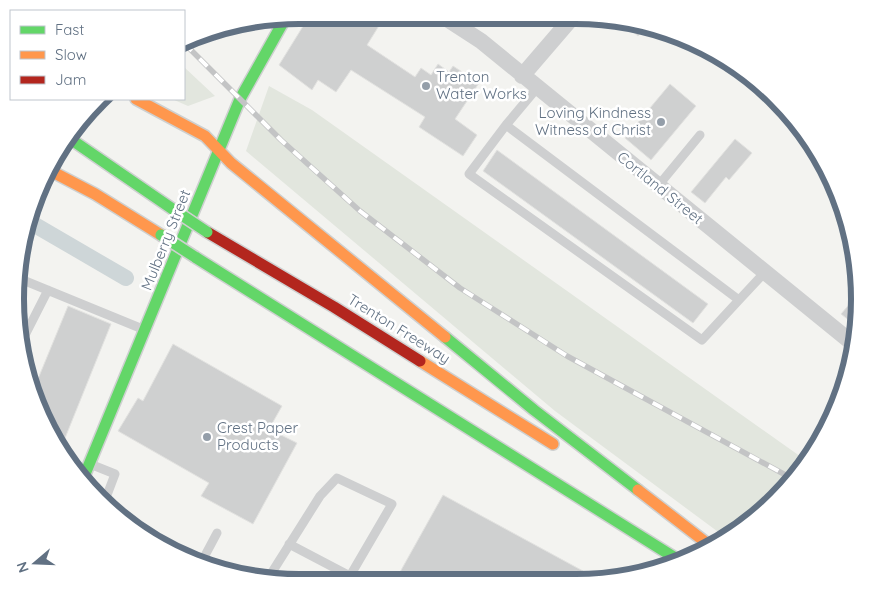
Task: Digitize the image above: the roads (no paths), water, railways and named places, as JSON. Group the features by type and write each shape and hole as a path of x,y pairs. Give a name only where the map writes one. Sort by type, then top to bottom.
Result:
{"main road":[{"name":"Mulberry Street","path":"86,472 246,86 282,24"},
{"path":"138,100 206,136 231,163 534,410 705,542"},
{"name":"Trenton Freeway","path":"74,141 207,232 334,307 562,450"},
{"path":"59,164 95,194"},
{"path":"54,173 95,194 673,556"},
{"path":"586,464 634,493 705,542"}],"street":[{"name":"Cortland Street","path":"455,24 481,41 848,340"},
{"path":"522,76 567,24"}],"lane":[{"path":"537,88 469,174 702,340 765,272"},
{"path":"506,125 739,300"},
{"path":"658,186 700,135"},
{"path":"24,280 145,330"},
{"path":"26,334 48,290"},
{"path":"89,464 115,474 107,496"},
{"path":"271,573 320,496 337,478 392,504 351,574"},
{"path":"204,557 217,533"},
{"path":"289,544 346,574"}],"waterway":[{"path":"34,225 126,278"}],"railway":[{"path":"188,47 281,140 360,211 460,288 567,356 787,476"}],"place":[{"name":"Trenton Water Works","path":"426,86"},
{"name":"Loving Kindness Witness of Christ","path":"661,122"},
{"name":"Crest Paper Products","path":"207,437"}]}
